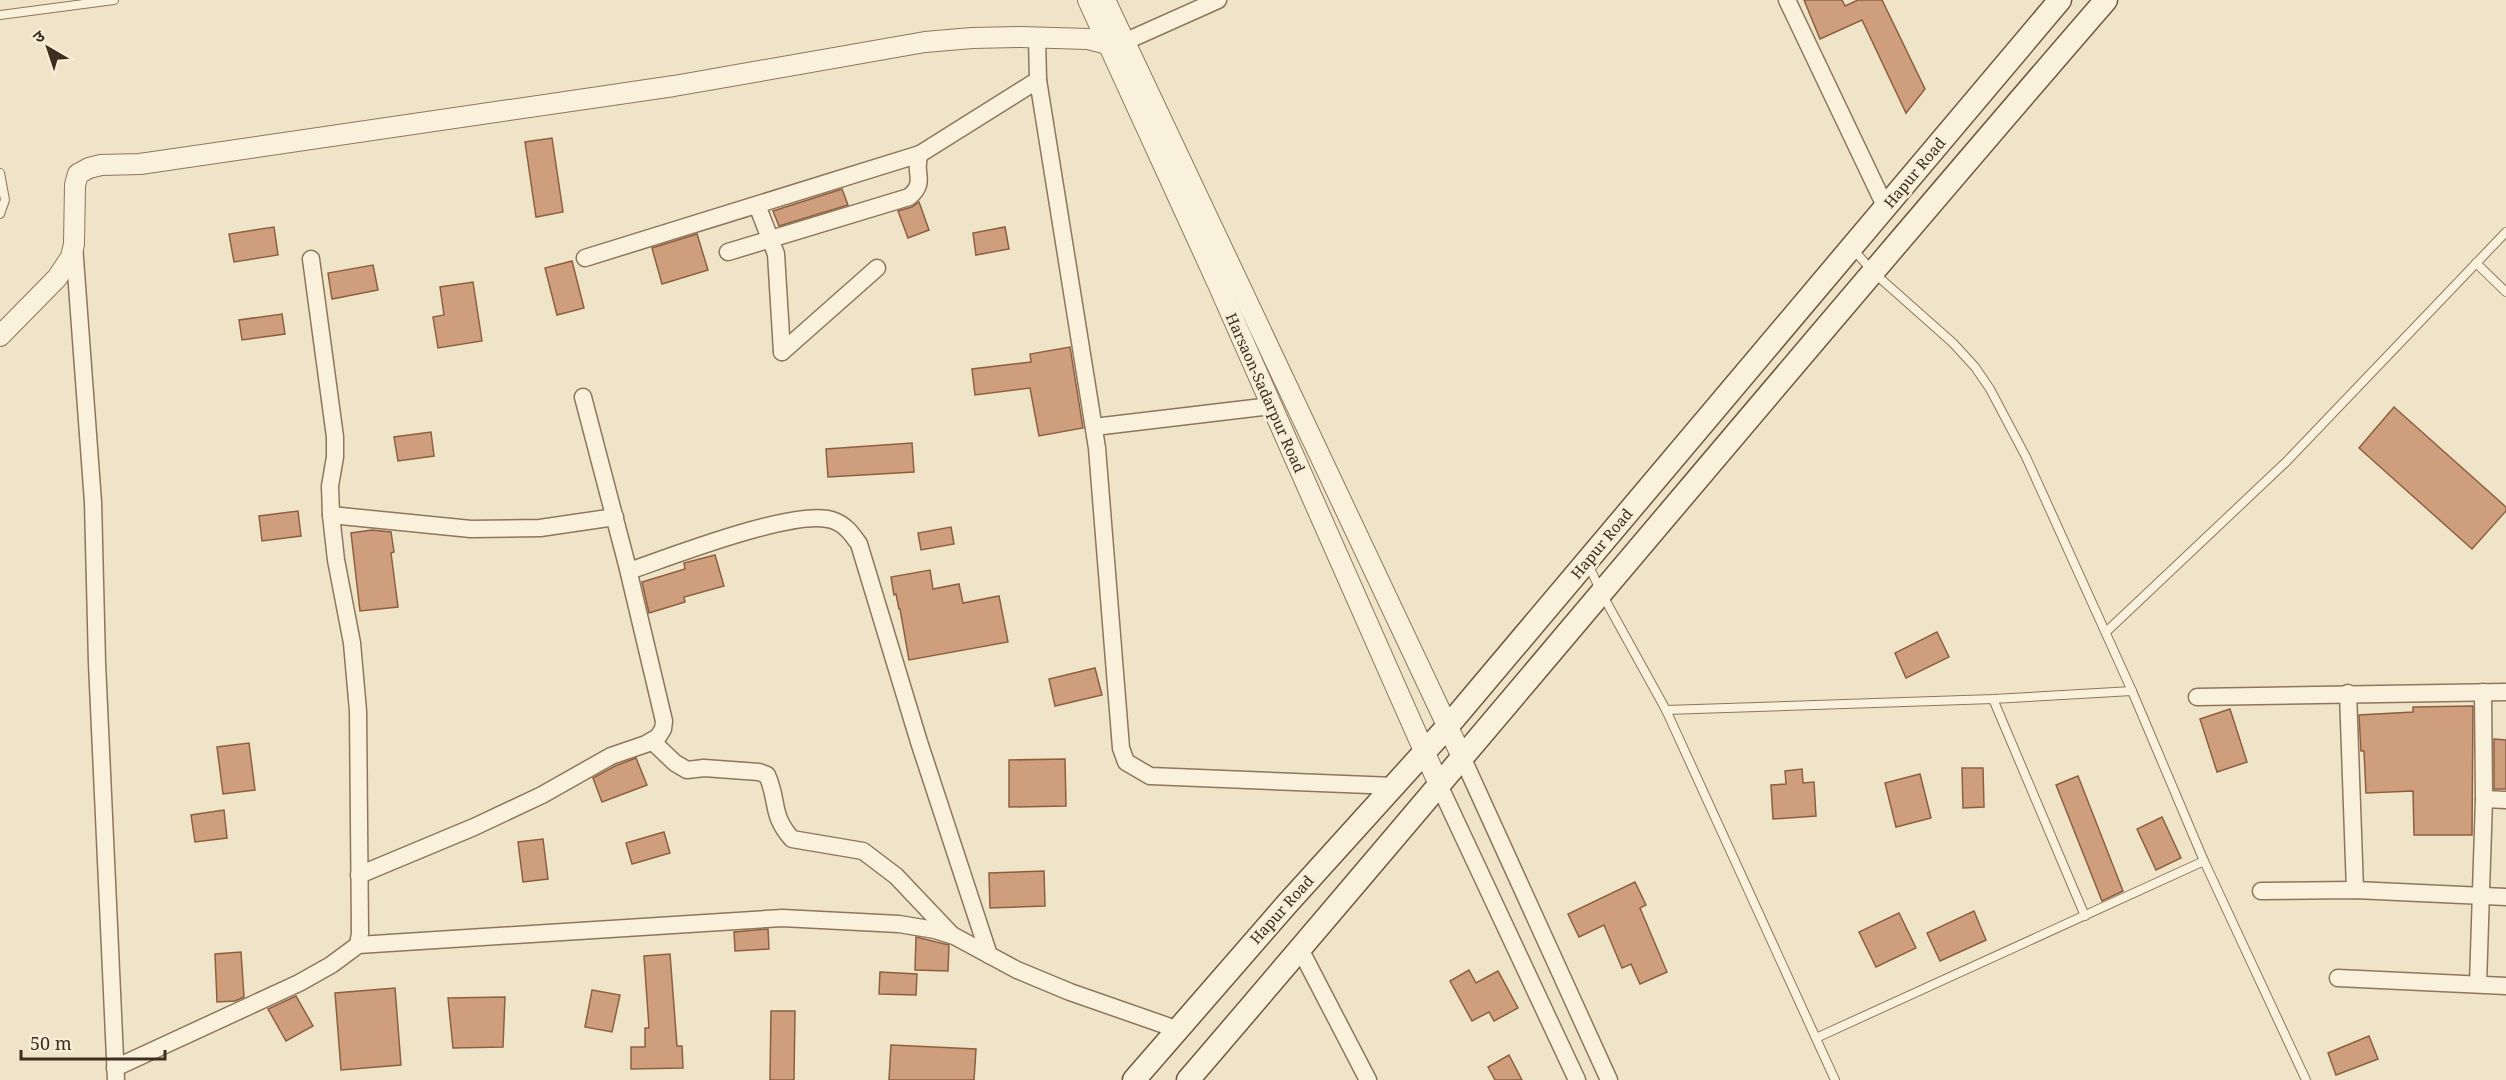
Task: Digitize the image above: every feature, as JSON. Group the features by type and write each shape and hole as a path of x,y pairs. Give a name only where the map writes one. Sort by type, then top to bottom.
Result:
{"main road":[{"name":"Hapur Road","path":"1134,1080 1176,1029 1448,726 2060,0"},
{"name":"Hapur Road","path":"1188,1080 1440,787 1873,272 2106,0"}],"street":[{"name":"Harsaon-Sadarpur Road","path":"1088,0 1116,43 1463,759"},
{"name":"Harsaon-Sadarpur Road","path":"1105,0 1116,43 1271,406 1440,787"},
{"path":"1176,1029 1070,992 1017,970 954,936 935,930 899,924 782,918 358,945 331,965 299,983 116,1074 97,663 93,501 74,244 75,184 78,174 95,166 140,164 651,89 925,42 972,38 1037,38 1088,39 1116,43 1218,0"},
{"path":"1787,0 1886,208"},
{"path":"1037,38 1038,80 1094,427 1121,748 1126,762 1150,776 1394,786"},
{"path":"585,258 920,154 1038,80"},
{"path":"728,252 909,197 918,190 920,183 917,161 920,154"},
{"path":"758,205 776,254 782,352 828,308 877,268"},
{"path":"0,336 57,279 71,257 74,244"},
{"path":"310,258 334,437 335,457 330,486 331,515 336,560 355,668 360,815 358,875 360,933 358,945"},
{"path":"358,875 474,827 542,795 611,756 652,741 663,729 664,721 615,517 583,397"},
{"path":"1094,427 1271,406"},
{"path":"331,515 471,529 540,528 615,517"},
{"path":"628,571 759,528 802,519 834,520 848,528 859,544 919,742 989,955"},
{"path":"2478,984 2484,799 2483,692"},
{"path":"2197,698 2348,693 2506,692"},
{"path":"2348,693 2355,890"},
{"path":"652,741 675,763 687,770 704,768 759,772 767,775 778,820 792,839 863,851 896,876 954,936"},
{"path":"1463,759 1609,1080"},
{"path":"1440,787 1577,1080"},
{"path":"2484,799 2506,800"},
{"path":"2261,891 2355,890 2506,897"},
{"path":"1300,949 1368,1080"},
{"path":"2338,978 2506,986"}],"lane":[{"path":"0,15 114,0"},
{"path":"0,173 5,200 0,214"},
{"path":"2106,632 2286,462 2506,232"},
{"path":"1852,248 1873,272 1953,343 1975,367 1990,389 2026,457 2132,691 2204,861 2306,1080"},
{"path":"2476,263 2506,292"},
{"path":"1588,562 1602,594 1666,710 1835,1080"},
{"path":"1666,710 1994,699 2132,691"},
{"path":"1994,699 2085,916"},
{"path":"1816,1038 2204,861"}],"building":[{"path":"1804,0 1842,0 1845,6 1858,0 1882,0 1925,89 1906,113 1862,20 1820,39"},
{"path":"552,138 563,212 536,217 525,142"},
{"path":"842,189 848,205 779,226 773,211"},
{"path":"919,202 929,230 908,238 898,211 912,207"},
{"path":"274,227 278,255 234,262 229,234"},
{"path":"1005,227 1009,249 976,255 973,233"},
{"path":"697,234 708,270 662,284 652,248"},
{"path":"572,261 584,308 557,315 545,268"},
{"path":"373,265 378,290 332,299 328,273"},
{"path":"473,282 482,341 438,348 433,317 444,315 440,287"},
{"path":"282,314 285,334 242,340 239,320"},
{"path":"1070,347 1083,428 1039,436 1030,388 975,395 972,369 1031,362 1030,354"},
{"path":"2394,407 2506,507 2506,511 2472,549 2359,448"},
{"path":"431,432 434,456 398,461 394,437"},
{"path":"912,443 914,472 828,477 826,449"},
{"path":"298,511 301,536 262,541 259,516"},
{"path":"951,527 954,544 921,550 918,533"},
{"path":"372,530 391,532 394,552 391,553 398,607 360,611 351,533"},
{"path":"715,555 724,586 684,597 685,602 649,613 642,582 685,569 684,563"},
{"path":"930,570 933,589 959,584 963,603 999,596 1008,642 909,660 900,609 896,594 894,595 891,577"},
{"path":"1937,632 1949,657 1906,678 1895,653"},
{"path":"1095,668 1102,695 1055,706 1049,679"},
{"path":"2473,706 2472,835 2414,835 2413,791 2366,793 2359,715 2413,712 2413,707"},
{"path":"2230,709 2247,762 2217,772 2200,719"},
{"path":"2494,739 2506,740 2506,789 2494,789"},
{"path":"249,743 255,790 223,794 217,747"},
{"path":"636,758 647,785 602,802 593,778"},
{"path":"1065,759 1066,806 1009,807 1009,760"},
{"path":"1962,768 1983,768 1984,807 1963,808"},
{"path":"1802,769 1803,783 1814,782 1816,816 1773,819 1771,785 1786,784 1785,771"},
{"path":"1920,774 1931,818 1896,827 1885,783"},
{"path":"2078,776 2123,891 2102,901 2056,785"},
{"path":"224,810 227,838 195,842 191,815"},
{"path":"2162,817 2181,858 2156,870 2137,829"},
{"path":"664,832 670,853 632,864 626,843"},
{"path":"543,839 548,879 523,882 518,842"},
{"path":"1044,871 1045,906 990,908 989,873"},
{"path":"1635,882 1646,905 1640,908 1667,972 1640,984 1631,964 1622,968 1604,925 1579,937 1568,914"},
{"path":"1974,911 1986,940 1940,961 1927,933"},
{"path":"1899,913 1916,948 1876,967 1859,932"},
{"path":"768,929 769,949 735,951 734,932"},
{"path":"916,937 949,945 948,971 915,970"},
{"path":"241,952 244,997 235,1001 217,1002 215,954"},
{"path":"670,954 677,1046 682,1046 683,1068 631,1069 631,1047 645,1047 645,1028 649,1028 644,956"},
{"path":"1469,970 1476,983 1498,971 1518,1008 1494,1021 1489,1012 1472,1021 1450,981"},
{"path":"880,972 917,974 916,995 879,994"},
{"path":"395,988 401,1065 341,1070 335,993"},
{"path":"592,990 620,995 612,1032 585,1027"},
{"path":"296,996 313,1026 286,1041 268,1009"},
{"path":"505,997 503,1047 453,1048 448,998"},
{"path":"771,1011 795,1011 794,1080 770,1080"},
{"path":"2369,1036 2378,1059 2336,1075 2328,1053"},
{"path":"891,1045 976,1049 974,1080 889,1080"},
{"path":"1509,1055 1522,1080 1495,1080 1488,1067"}]}
